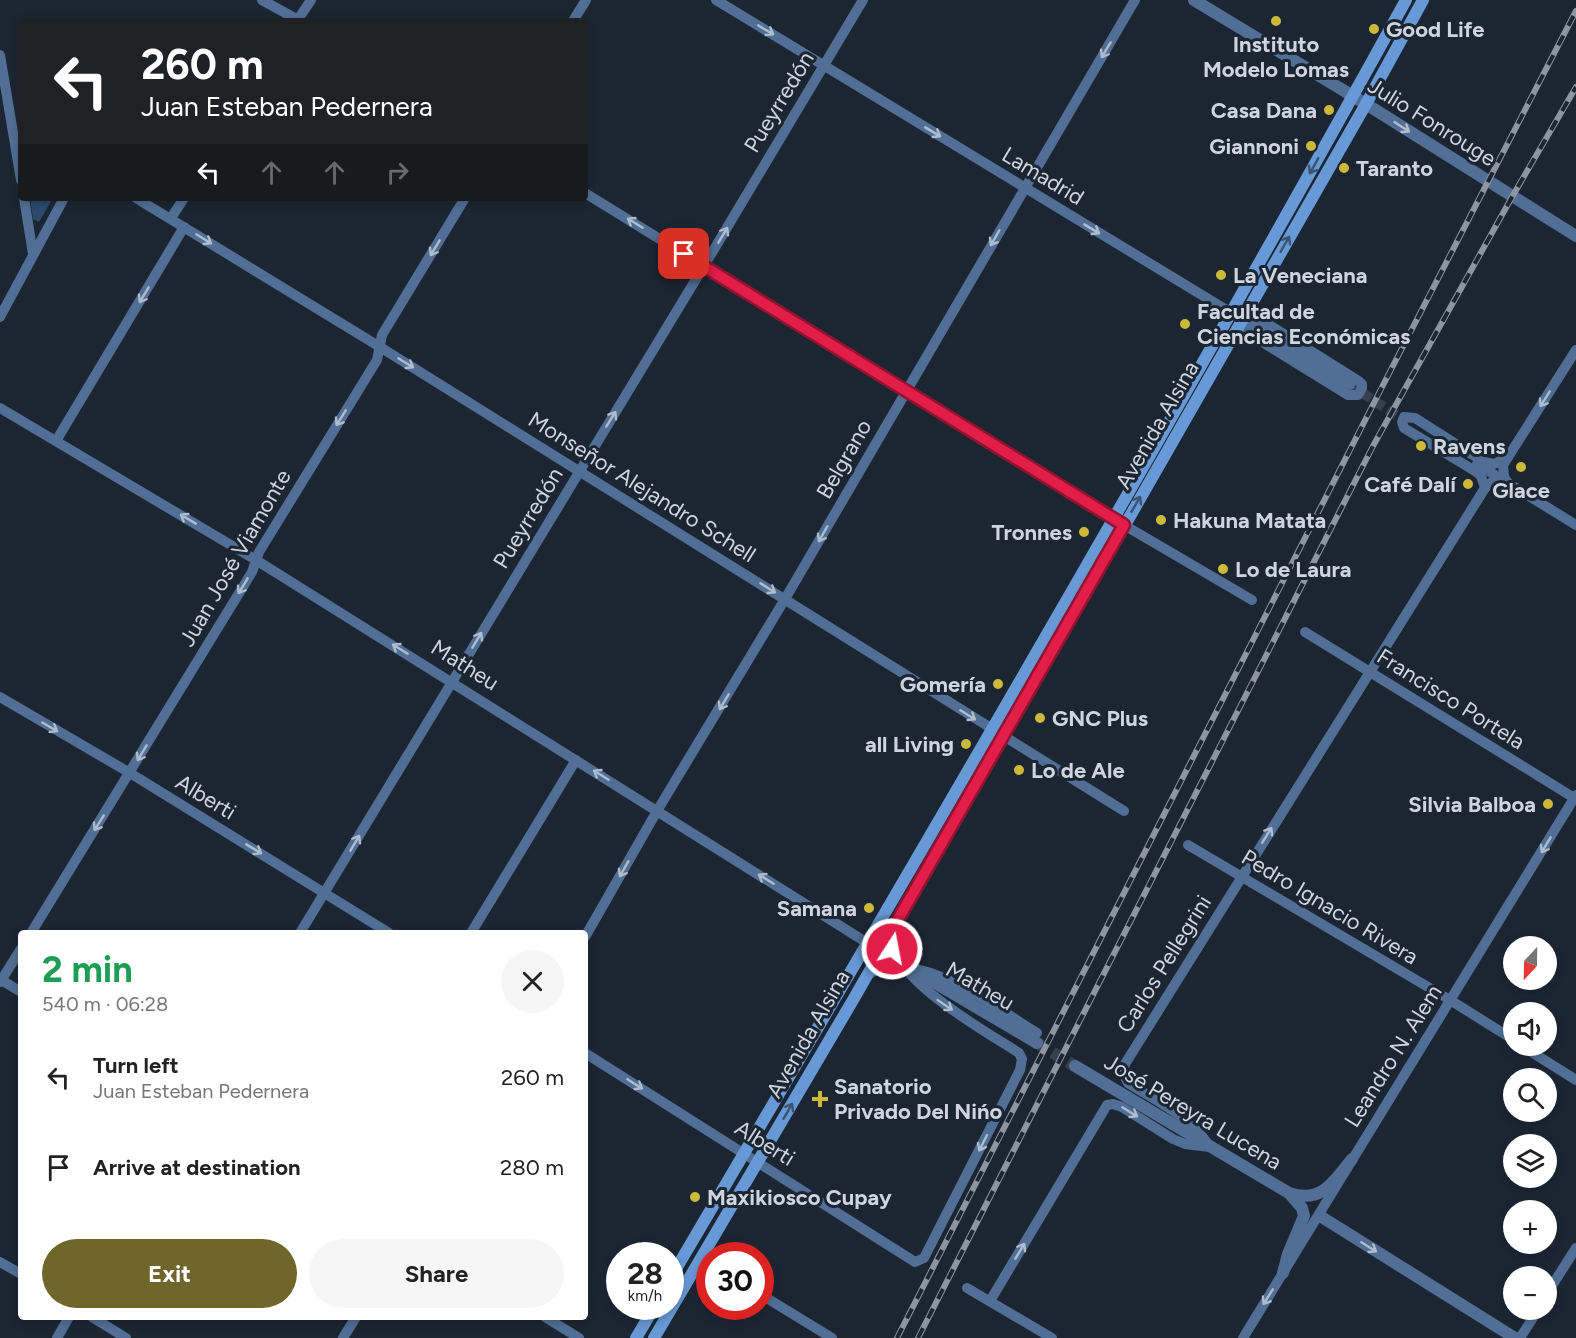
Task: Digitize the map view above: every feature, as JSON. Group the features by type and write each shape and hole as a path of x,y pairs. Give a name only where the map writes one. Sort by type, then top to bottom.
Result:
{"main road":[{"name":"Avenida Alsina","path":"1240,318 1353,96 1406,0"},
{"name":"Avenida Alsina","path":"684,1256 997,733 1366,104 1423,0"},
{"name":"Avenida Alsina","path":"715,1242 758,1161 892,931 997,733"},
{"name":"Avenida Alsina","path":"654,1338 696,1274"},
{"path":"636,1338 647,1320"}],"street":[{"path":"262,0 293,18"},
{"path":"300,18 310,0"},
{"path":"575,18 586,0"},
{"name":"Lamadrid","path":"716,0 1350,385"},
{"name":"Pueyrredón","path":"302,930 863,0"},
{"name":"Belgrano","path":"588,932 1135,0"},
{"name":"Julio Fonrouge","path":"1194,0 1575,233"},
{"path":"0,55 16,125 18,147"},
{"path":"588,195 1119,522 1252,600"},
{"path":"24,201 33,254"},
{"path":"1,314 62,201"},
{"name":"Monseñor Alejandro Schell","path":"141,201 380,347 1124,812"},
{"path":"171,218 182,201"},
{"name":"Juan José Viamonte","path":"33,930 252,572 259,552 377,360 382,335 463,201"},
{"path":"57,441 184,227"},
{"name":"Lamadrid","path":"1240,318 1357,380 1362,384 1358,395 1348,395 1240,318"},
{"path":"1509,483 1502,471 1508,457 1576,350"},
{"name":"Matheu","path":"0,408 256,560 902,965 1037,1038"},
{"path":"1485,489 1484,480 1475,471 1404,428 1401,422 1404,417 1415,418 1484,462 1494,464 1508,457"},
{"path":"1410,424 1576,525"},
{"path":"1485,489 1493,481 1509,483"},
{"name":"Carlos Pellegrini","path":"1210,1147 1195,1127 1128,1083 1123,1073 1125,1064 1485,489"},
{"name":"Francisco Portela","path":"1305,632 1575,797"},
{"name":"Alberti","path":"0,698 130,773 384,930"},
{"path":"473,930 576,760"},
{"name":"Leandro N. Alem","path":"1243,1338 1320,1216 1352,1159 1575,797"},
{"name":"Pedro Ignacio Rivera","path":"1188,845 1503,1033"},
{"name":"Matheu","path":"892,931 890,940 892,949 902,965 938,1001 1019,1053 1022,1059 1020,1070 924,1258"},
{"path":"18,954 0,981 18,990"},
{"path":"867,975 884,967 902,965"},
{"name":"Alberti","path":"588,1055 915,1262 924,1258"},
{"path":"1538,1056 1576,1080"},
{"name":"José Pereyra Lucena","path":"1076,1066 1210,1147 1289,1193 1300,1197 1311,1197 1322,1192 1352,1159"},
{"path":"990,1301 1107,1105 1122,1107 1185,1144 1210,1147"},
{"name":"José Pereyra Lucena","path":"1283,1273 1288,1254 1304,1221 1302,1208 1289,1193"},
{"path":"1320,1216 1515,1338"},
{"path":"1557,1278 1576,1248"},
{"path":"0,1262 18,1272"},
{"path":"967,1288 1052,1338"},
{"path":"774,1303 832,1338"},
{"path":"57,1338 67,1320"},
{"path":"97,1320 126,1338"},
{"path":"343,1338 354,1320"},
{"path":"550,1320 579,1338"},
{"path":"1520,1338 1532,1320"}],"shaded area":[{"path":"30,201 51,201 39,222 33,219"}],"tunnel":[{"path":"1350,385 1410,424"},
{"path":"1037,1043 1075,1066"}],"railway":[{"path":"897,1338 1576,11"},
{"path":"918,1338 1373,446 1576,87"}],"place":[{"name":"Instituto Modelo Lomas","path":"1276,21"},
{"name":"Good Life","path":"1374,29"},
{"name":"Casa Dana","path":"1329,110"},
{"name":"Giannoni","path":"1311,146"},
{"name":"Taranto","path":"1344,168"},
{"name":"La Veneciana","path":"1221,275"},
{"name":"Facultad de Ciencias Económicas","path":"1185,324"},
{"name":"Ravens","path":"1421,446"},
{"name":"Glace","path":"1521,467"},
{"name":"Café Dalí","path":"1468,484"},
{"name":"Hakuna Matata","path":"1161,520"},
{"name":"Tronnes","path":"1084,532"},
{"name":"Lo de Laura","path":"1223,569"},
{"name":"Gomería","path":"998,684"},
{"name":"GNC Plus","path":"1040,718"},
{"name":"all Living","path":"966,744"},
{"name":"Lo de Ale","path":"1019,770"},
{"name":"Silvia Balboa","path":"1548,804"},
{"name":"Samana","path":"869,908"},
{"name":"Sanatorio Privado Del Nińo","path":"820,1099"},
{"name":"Maxikiosco Cupay","path":"695,1197"}],"route":[{"path":"684,254 1124,525 900,916 892,931 890,940 892,949"}]}
